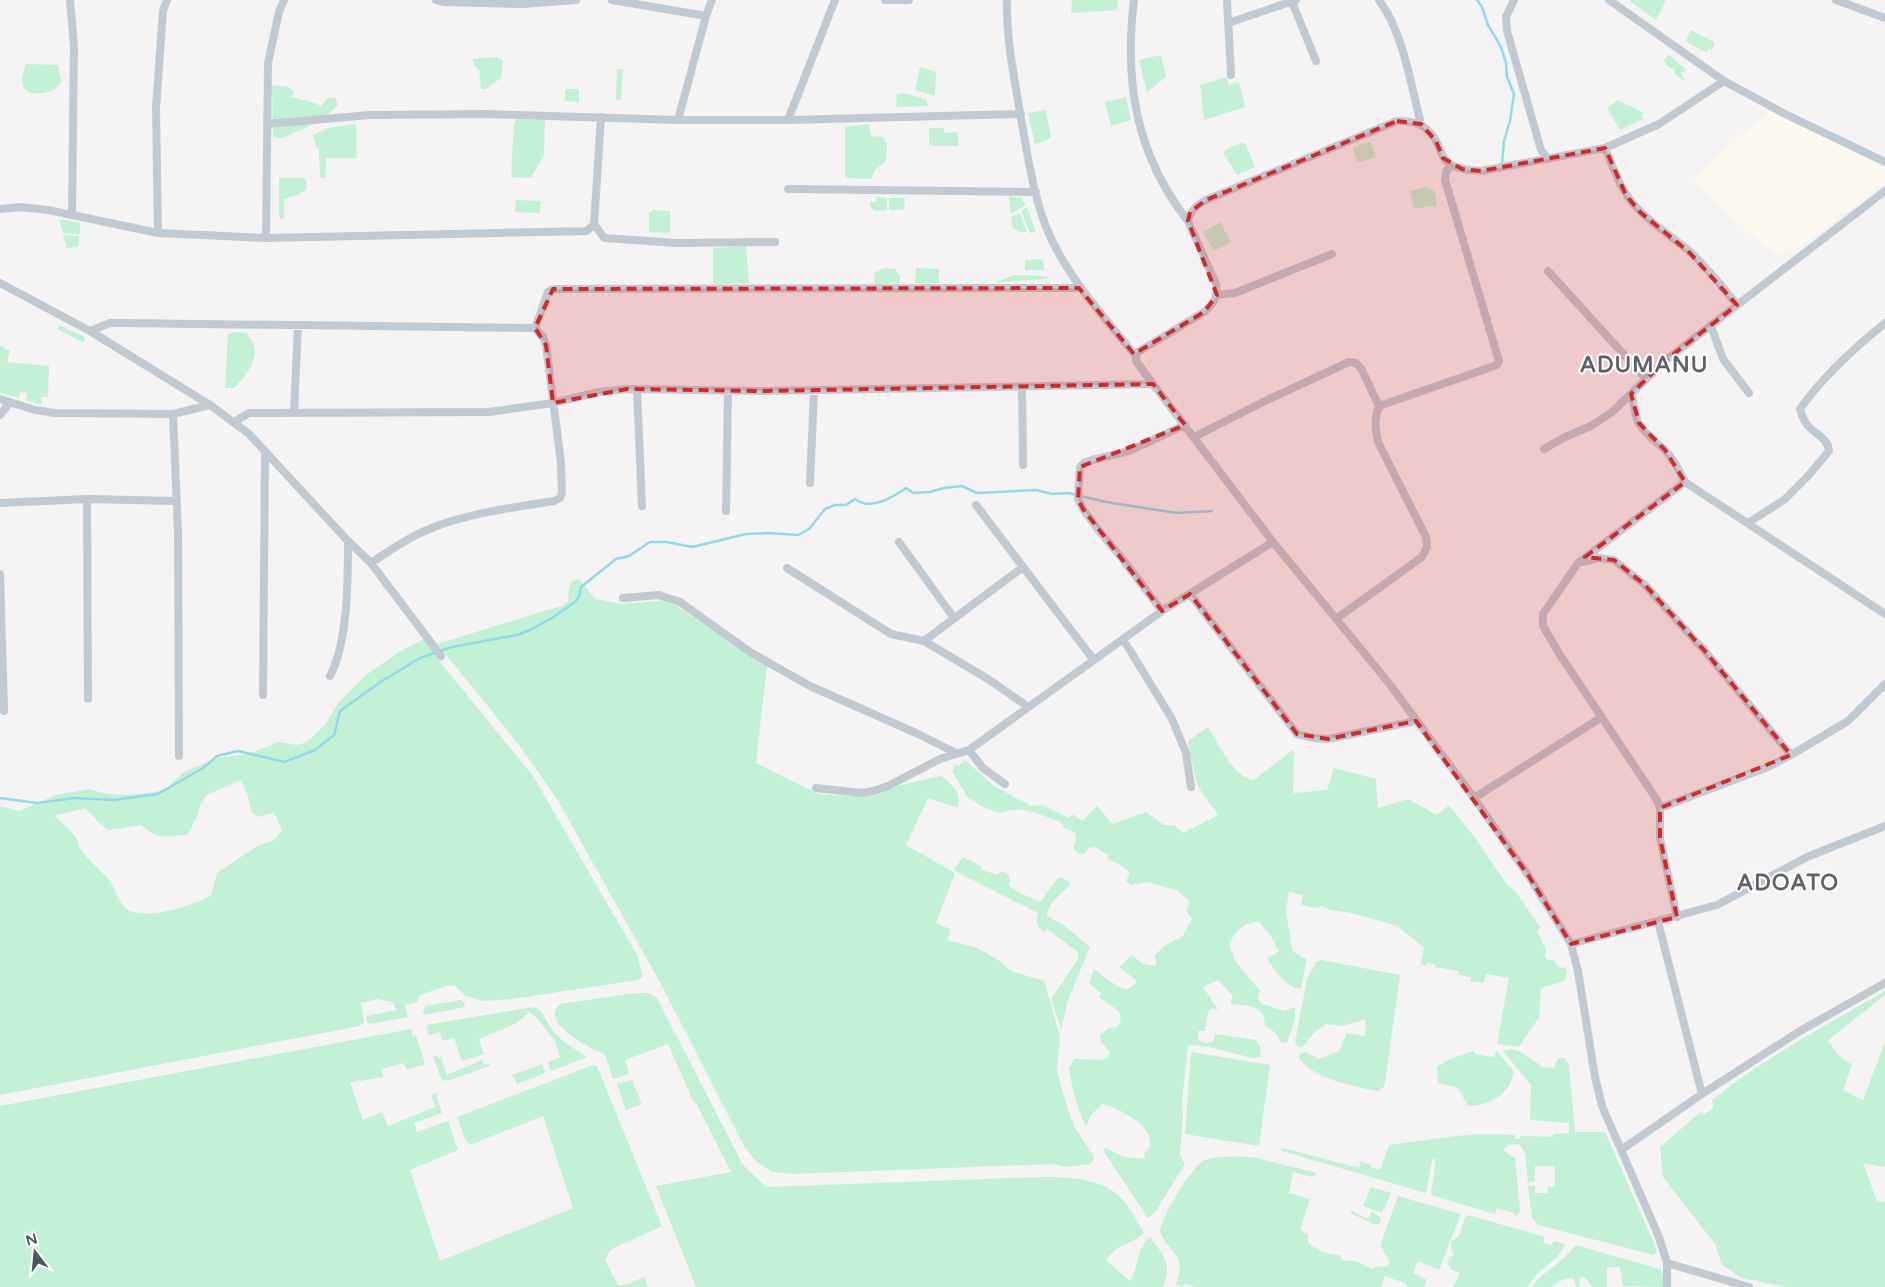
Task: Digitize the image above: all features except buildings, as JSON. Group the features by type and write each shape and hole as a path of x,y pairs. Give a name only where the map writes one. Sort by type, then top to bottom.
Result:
{"street":[{"path":"70,0 74,46 72,214"},
{"path":"158,233 156,108 164,11 168,0"},
{"path":"266,238 268,63 279,12 284,0"},
{"path":"436,0 443,2 523,4 576,0"},
{"path":"612,0 706,16"},
{"path":"678,120 712,0"},
{"path":"788,120 835,0"},
{"path":"885,0 909,0"},
{"path":"1006,0 1010,49 1020,114 1040,210 1057,250 1079,288 1136,356 1136,361 1273,542 1388,682 1474,798 1528,875 1571,944 1578,971 1602,1106 1659,1237 1667,1263 1667,1287"},
{"path":"1134,0 1131,30 1131,67 1137,119 1143,138 1162,181 1188,221 1216,284 1217,295 1213,303 1204,312 1138,352 1136,356"},
{"path":"1228,0 1231,75"},
{"path":"1379,0 1391,17 1397,34 1421,124"},
{"path":"1514,0 1506,17 1507,32 1540,150 1548,159"},
{"path":"1836,0 1885,18"},
{"path":"1228,23 1294,1 1316,61"},
{"path":"1614,1 1724,81 1785,114 1885,162"},
{"path":"1188,221 1190,212 1206,200 1397,121 1410,120 1421,124 1429,130 1443,158 1451,165 1462,169 1480,171 1605,148 1659,124 1724,81"},
{"path":"267,124 370,115 485,114 678,120 788,120 1020,114"},
{"path":"600,117 594,224 604,238 677,243 775,242"},
{"path":"1605,148 1626,195 1659,229 1703,265 1737,304"},
{"path":"1379,406 1497,364 1499,361 1445,180 1446,172 1451,165"},
{"path":"788,189 1036,192"},
{"path":"1544,449 1565,437 1591,426 1612,412 1666,360 1885,191"},
{"path":"0,209 20,207 72,214 158,233 266,238 587,231 594,224"},
{"path":"1217,295 1234,293 1332,254"},
{"path":"1548,272 1646,379"},
{"path":"0,283 90,331 210,405 248,433 348,541 371,563 441,656"},
{"path":"535,328 548,292 553,289 1079,288"},
{"path":"90,331 110,323 535,328 543,337 546,345 561,462 562,493 560,498 554,501 452,520 416,535 371,563"},
{"path":"1748,523 1784,500 1829,451 1821,436 1810,428 1803,419 1800,409 1857,345 1885,323"},
{"path":"294,413 298,325"},
{"path":"1711,326 1723,359 1749,393"},
{"path":"1194,437 1269,399 1349,362 1356,363 1362,370 1379,406 1375,417 1378,442 1426,537 1427,546 1422,557 1336,618"},
{"path":"234,422 249,413 489,412 553,403 599,392 636,389 728,391 1153,384"},
{"path":"1022,387 1024,465"},
{"path":"636,389 642,506"},
{"path":"810,483 814,390"},
{"path":"726,511 728,391"},
{"path":"1631,394 1639,423 1648,435 1665,450 1686,482 1885,614"},
{"path":"0,399 36,410 55,413 173,414 210,405"},
{"path":"0,415 10,402"},
{"path":"173,414 179,756"},
{"path":"1162,611 1099,531 1078,496 1080,467 1084,462 1128,451 1185,425"},
{"path":"263,695 265,453"},
{"path":"1677,917 1660,838 1660,808 1652,791 1543,626 1543,614 1578,563 1686,482"},
{"path":"0,503 87,499 176,501"},
{"path":"87,499 88,699"},
{"path":"976,505 1093,659"},
{"path":"330,676 340,652 348,578 348,541"},
{"path":"899,542 954,618"},
{"path":"816,788 862,793 873,791 956,753 969,750 1027,706 1063,683 1093,659 1162,611 1273,542"},
{"path":"1578,563 1598,558 1614,560 1645,585 1704,650 1791,756"},
{"path":"924,641 1023,567"},
{"path":"787,568 891,634 924,641 988,679 1027,706"},
{"path":"0,574 4,710"},
{"path":"1190,594 1297,734 1308,738 1328,739 1416,721"},
{"path":"623,598 659,595 680,602 750,652 810,686 956,753"},
{"path":"1123,639 1172,720 1186,753 1191,787"},
{"path":"1660,808 1768,767 1791,756 1848,721 1885,684"},
{"path":"1474,798 1602,717"},
{"path":"969,750 983,768 1005,784"},
{"path":"1571,944 1677,917 1723,902 1807,856 1885,826"},
{"path":"1658,922 1702,1094"},
{"path":"1621,1150 1702,1094 1800,1031 1885,983"},
{"path":"1667,1263 1749,1287"}],"highlighted area":[{"path":"1397,121 1421,124 1436,141 1443,158 1462,169 1481,171 1605,148 1626,195 1640,212 1689,252 1737,305 1666,360 1631,394 1639,423 1665,450 1685,482 1585,557 1614,560 1645,585 1704,650 1791,755 1660,808 1660,838 1677,917 1571,944 1528,875 1416,721 1328,739 1297,734 1190,594 1162,611 1083,509 1078,499 1080,467 1185,425 1153,384 763,391 627,389 553,403 546,345 535,328 553,289 1079,288 1134,354 1204,312 1217,295 1188,221 1190,212 1206,200"}],"shaded area":[{"path":"1771,111 1885,168 1885,183 1791,253 1786,250 1778,257 1737,222 1694,179 1730,145"}],"green space":[{"path":"1072,0 1118,0 1117,10 1071,13"},
{"path":"1631,0 1666,0 1656,20 1631,2"},
{"path":"1691,30 1715,43 1712,50 1709,48 1706,52 1685,41"},
{"path":"1161,55 1166,77 1147,92 1139,60"},
{"path":"1669,55 1687,70 1681,73 1685,82 1675,74 1674,69 1670,68 1663,61"},
{"path":"496,57 503,61 501,78 486,89 481,89 479,70 474,65 473,59"},
{"path":"26,64 58,65 61,81 59,85 45,93 30,93 24,88 22,82"},
{"path":"920,67 936,72 935,96 915,90"},
{"path":"617,69 623,69 621,100 616,99"},
{"path":"1227,77 1229,85 1239,82 1245,107 1204,120 1200,85"},
{"path":"272,85 289,87 294,93 291,97 321,106 327,99 335,97 338,105 322,120 283,138 276,138 273,135"},
{"path":"565,89 579,89 579,102 565,101"},
{"path":"902,93 926,99 928,106 896,107 897,95"},
{"path":"1126,97 1131,120 1111,126 1105,102"},
{"path":"1617,100 1644,113 1641,115 1643,119 1620,130 1607,108"},
{"path":"1046,110 1051,137 1046,141 1035,144 1028,113"},
{"path":"517,119 545,120 544,155 531,178 511,177 514,123"},
{"path":"356,124 357,158 326,158 325,178 320,177 319,149 316,146 313,135 328,128"},
{"path":"869,124 871,136 883,137 887,144 886,161 875,170 871,179 845,178 845,127"},
{"path":"929,128 944,128 944,133 958,132 958,146 933,146 929,143"},
{"path":"1243,142 1255,167 1237,175 1224,154 1225,150"},
{"path":"1371,142 1376,157 1357,163 1353,147"},
{"path":"279,178 304,178 307,187 302,193 284,199 284,218 282,219 280,219 279,214"},
{"path":"1426,187 1434,190 1437,204 1435,208 1433,206 1414,209 1410,191"},
{"path":"1009,196 1021,198 1026,205 1011,214"},
{"path":"877,197 887,198 887,210 876,211 871,208 870,202 876,202"},
{"path":"889,198 905,198 904,209 889,210"},
{"path":"516,200 541,201 540,213 515,212"},
{"path":"1027,207 1036,232 1030,233 1021,211"},
{"path":"653,210 670,211 670,233 649,232 649,213"},
{"path":"1020,213 1027,232 1020,232 1013,228 1011,217"},
{"path":"59,219 80,223 80,234 63,233"},
{"path":"1220,222 1231,242 1214,251 1203,232"},
{"path":"63,235 79,236 79,246 67,248"},
{"path":"746,246 749,283 713,284 713,248"},
{"path":"1042,259 1045,270 1025,270 1025,260"},
{"path":"885,268 895,269 900,276 899,283 875,284 874,275 877,271"},
{"path":"916,268 939,269 939,283 915,283"},
{"path":"1014,275 1046,276 1047,279 996,282"},
{"path":"59,325 83,336 85,339 84,343 57,329"},
{"path":"235,332 246,333 252,340 255,354 253,362 240,382 234,388 225,388 228,334"},
{"path":"0,346 10,351 7,362 49,366 48,397 42,397 41,405 26,400 27,393 20,392 19,398 0,393"},
{"path":"579,579 595,599 622,604 667,600 767,665 756,763 818,794 854,796 941,776 955,789 959,798 958,808 928,798 906,845 955,873 936,923 950,929 948,940 977,948 997,959 1011,971 1044,981 1060,1036 1057,1070 1075,1128 1093,1155 1094,1159 1090,1164 1067,1167 1052,1164 792,1174 772,1172 757,1162 745,1148 662,986 561,806 517,743 437,644 564,605 568,601 569,587 572,581"},
{"path":"424,639 440,662 533,776 637,955 643,976 638,980 512,999 483,1001 466,996 454,985 446,986 420,995 417,1002 405,1005 408,1017 369,1024 366,1019 367,1016 396,1010 393,1002 377,999 361,1003 364,1022 360,1026 0,1095 0,806 19,811 56,795 89,789 107,794 126,795 155,792 168,787 184,772 220,757 254,752 278,742 297,745 307,742 325,725 338,703 366,675 399,652","holes":["241,780 248,796 252,813 260,817 274,812 282,830 274,840 257,846 217,873 211,895 194,904 157,913 135,912 127,909 119,899 109,880 79,847 77,839 54,816 85,808 101,825 109,830 141,825 157,835 174,836 188,834 207,795"]},
{"path":"1208,727 1228,760 1240,774 1254,780 1294,749 1293,793 1327,790 1334,768 1376,779 1378,808 1408,799 1437,815 1449,805 1541,928 1537,931 1546,950 1545,957 1548,960 1554,960 1559,968 1564,967 1567,971 1566,980 1541,988 1539,1017 1519,1047 1497,1044 1509,978 1486,974 1484,983 1470,981 1471,977 1458,975 1458,971 1435,967 1435,964 1427,963 1426,966 1421,964 1424,947 1397,926 1351,913 1331,910 1322,906 1315,908 1301,905 1303,895 1289,892 1286,910 1292,950 1301,957 1307,958 1301,989 1285,982 1267,958 1279,952 1271,936 1259,922 1253,922 1240,928 1229,945 1236,962 1260,991 1258,999 1262,1004 1285,1011 1295,1008 1295,1019 1287,1043 1281,1042 1276,1033 1265,1026 1262,1014 1258,1010 1249,1006 1230,1004 1233,996 1218,980 1203,987 1218,1010 1211,1008 1208,1012 1205,1031 1198,1031 1198,1040 1205,1043 1213,1042 1215,1034 1256,1040 1261,1049 1260,1057 1252,1058 1210,1047 1188,1045 1182,1101 1183,1116 1180,1155 1185,1164 1156,1211 1149,1218 1103,1150 1106,1148 1124,1157 1145,1159 1144,1153 1150,1147 1150,1139 1147,1133 1141,1124 1131,1117 1102,1104 1091,1115 1086,1127 1075,1098 1069,1068 1075,1059 1101,1060 1108,1058 1110,1053 1101,1041 1100,1035 1109,1028 1117,1027 1121,1020 1119,1011 1099,997 1101,993 1089,983 1094,969 1118,986 1126,989 1131,987 1136,983 1136,980 1119,967 1132,955 1143,964 1156,965 1155,955 1164,946 1183,936 1192,919 1186,910 1190,901 1176,890 1147,882 1131,885 1126,881 1130,873 1124,867 1108,859 1108,855 1095,847 1089,848 1083,855 1075,851 1073,847 1076,841 1075,833 1064,828 1062,823 1024,810 1000,813 983,807 968,798 952,771 955,764 959,766 965,760 994,786 1031,806 1042,805 1069,818 1072,814 1083,821 1097,805 1112,824 1146,812 1164,825 1174,825 1183,833 1218,815 1199,788 1188,741"},
{"path":"963,857 981,866 982,870 998,875 1000,871 1006,873 1010,877 1009,886 1040,902 1058,878 1061,877 1070,883 1052,903 1047,916 1065,926 1090,947 1068,1000 1061,1029 1051,999 1078,959 1078,952 1047,929 1044,932 1037,923 1038,913 954,870"},
{"path":"1321,960 1400,975 1384,1087 1378,1091 1346,1084 1323,1076 1305,1065 1299,1058 1300,1054 1305,1052 1319,1059 1339,1051 1347,1033 1365,1036 1366,1019 1343,1026 1326,1024 1316,1031 1302,1047 1299,1047 1295,1042 1307,979 1316,962"},
{"path":"1885,991 1885,995 1828,1040 1838,1055 1852,1065 1843,1090 1863,1100 1885,1042 1885,1167 1863,1163 1877,1201 1885,1202 1885,1287 1786,1287 1742,1278 1722,1265 1715,1244 1663,1177 1660,1147 1701,1112 1704,1115 1714,1107 1712,1100 1733,1084 1797,1042"},
{"path":"635,993 648,993 657,998 743,1165 766,1187 1039,1177 1090,1181 1110,1189 1118,1195 1129,1208 1144,1233 1120,1247 1106,1260 1130,1281 1142,1247 1150,1237 1162,1254 1167,1266 1163,1287 696,1287 656,1186 731,1172 696,1103 694,1103 668,1044 625,1060 629,1074 613,1079 603,1053 573,1037 555,1018 555,1011 560,1004"},
{"path":"461,1000 465,1007 424,1015 423,1011 426,1006"},
{"path":"534,1007 541,1012 561,1039 587,1057 551,1071 548,1062 560,1057 555,1041 536,1017 529,1012 517,1023 479,1039 484,1054 462,1061 454,1038 443,1041 439,1032 429,1035 426,1025"},
{"path":"411,1029 413,1036 416,1035 425,1064 407,1070 404,1063 381,1069 383,1077 350,1083 363,1120 382,1112 388,1126 435,1107 431,1095 436,1093 442,1113 414,1123 417,1132 448,1121 458,1150 410,1170 440,1261 573,1208 543,1116 470,1145 466,1141 457,1117 593,1065 597,1066 662,1226 610,1250 605,1260 618,1285 625,1285 644,1277 648,1287 0,1287 0,1106"},
{"path":"1511,1049 1519,1051 1541,1067 1554,1068 1558,1058 1565,1058 1569,1065 1575,1132 1605,1132 1657,1250 1654,1255 1538,1225 1532,1218 1528,1186 1535,1186 1535,1193 1547,1193 1548,1187 1555,1187 1555,1166 1535,1166 1535,1181 1528,1182 1525,1154 1520,1145 1514,1144 1504,1148 1504,1151 1515,1158 1520,1212 1514,1218 1514,1213 1497,1208 1495,1214 1431,1195 1436,1158 1432,1160 1426,1193 1282,1151 1281,1149 1359,1168 1361,1161 1370,1165 1370,1167 1380,1170 1389,1145 1484,1134 1515,1135 1515,1139 1520,1139 1521,1136 1553,1137 1553,1134 1569,1133 1569,1123 1530,1120 1531,1085 1503,1051"},
{"path":"1473,1051 1475,1054 1494,1057 1496,1051 1514,1071 1508,1086 1498,1097 1492,1101 1468,1106 1458,1088 1438,1083 1437,1067 1450,1059"},
{"path":"1191,1052 1270,1065 1259,1146 1185,1134"},
{"path":"437,1055 438,1058 441,1057 447,1075 482,1060 484,1065 489,1063 490,1066 442,1081 433,1057"},
{"path":"542,1064 545,1073 517,1084 512,1075"},
{"path":"632,1080 642,1104 626,1110 617,1084"},
{"path":"1252,1157 1317,1173 1312,1177 1293,1172 1289,1193 1310,1199 1300,1230 1308,1234 1308,1243 1319,1250 1339,1255 1344,1261 1358,1262 1371,1269 1387,1266 1390,1262 1380,1246 1398,1196 1461,1214 1439,1270 1418,1261 1413,1273 1427,1280 1424,1287 1406,1287 1407,1284 1385,1276 1381,1287 1194,1287 1185,1283 1183,1287 1176,1285 1180,1266 1179,1260 1160,1232 1166,1216 1185,1181 1199,1164 1210,1158"},
{"path":"1371,1187 1391,1193 1382,1213 1363,1206"},
{"path":"1352,1211 1368,1219 1372,1211 1381,1218 1379,1224 1376,1225 1350,1213"},
{"path":"1468,1215 1545,1237 1543,1243 1551,1245 1554,1241 1566,1244 1558,1256 1536,1275 1527,1287 1453,1287 1460,1273 1452,1270 1448,1264 1449,1258 1454,1255 1451,1249 1451,1242 1459,1236 1465,1218"},
{"path":"1575,1245 1660,1269 1664,1277 1663,1287 1623,1286 1620,1267 1607,1267 1607,1287 1592,1287 1585,1277 1581,1277 1579,1281 1580,1287 1576,1287 1574,1279 1568,1279 1556,1283 1552,1287 1532,1287 1565,1257"}],"waterway":[{"path":"1477,0 1482,7 1488,25 1501,47 1506,63 1507,77 1514,94 1510,121 1504,141 1502,163"},
{"path":"0,798 37,803 75,798 114,800 158,794 203,768 217,756 238,751 284,762 315,750 334,735 340,711 382,681 420,658 452,647 517,635 530,630 575,602 579,597 581,587 616,559 629,556 650,542 667,542 692,547 746,534 798,535 809,529 825,509 835,505 846,505 855,499 867,504 881,502 906,488 913,493 962,486 977,493 1036,490 1052,494 1068,493 1106,502 1177,513 1212,511"}],"district":[{"name":"ADUMANU","path":"1644,365"},
{"name":"ADOATO","path":"1788,883"}]}
